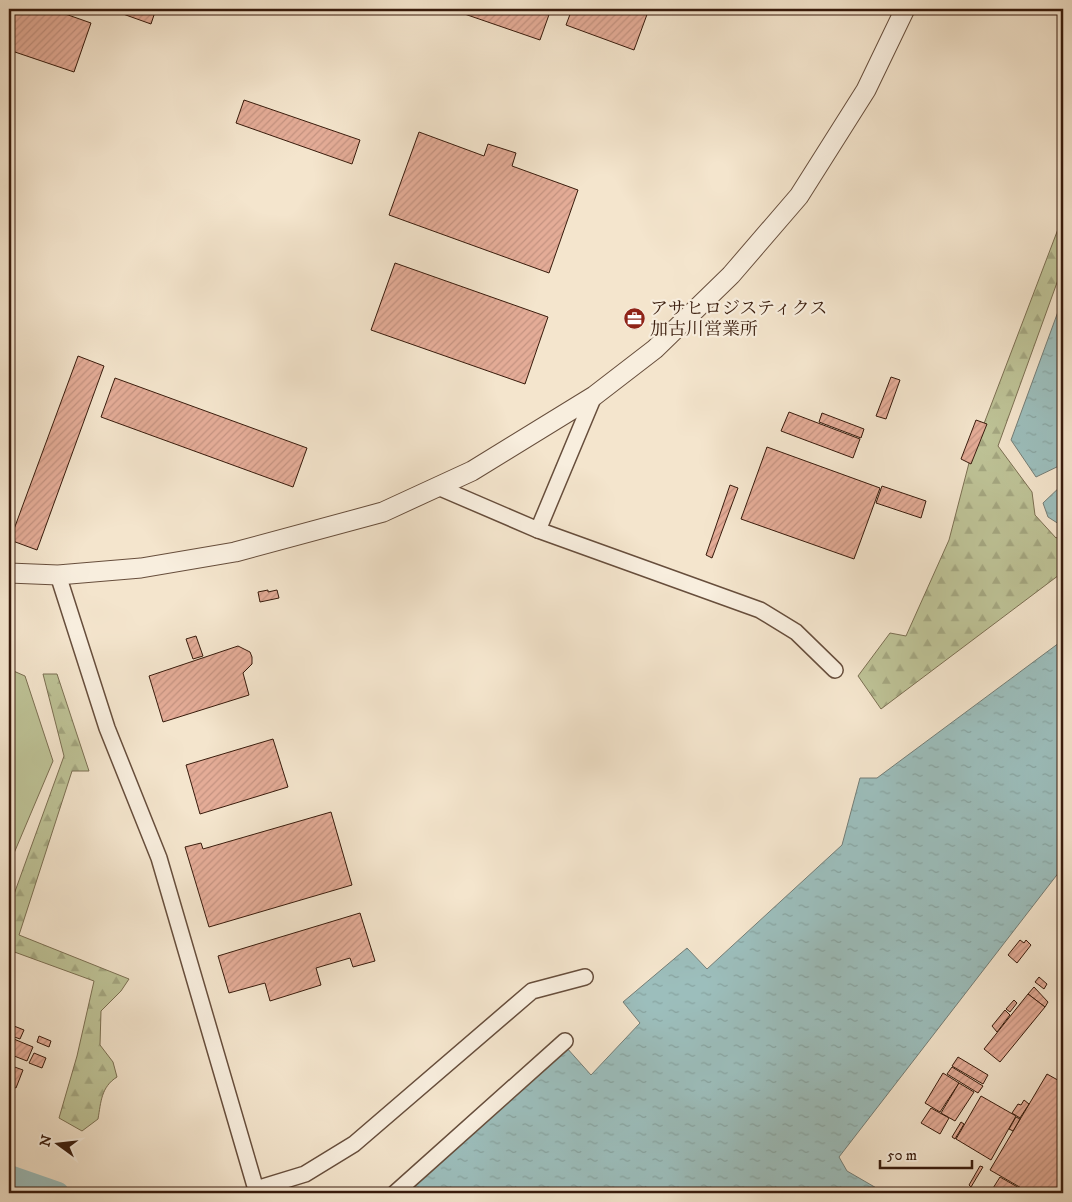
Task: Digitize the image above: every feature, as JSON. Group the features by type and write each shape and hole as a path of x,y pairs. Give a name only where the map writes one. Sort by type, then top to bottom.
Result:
{"street":[{"path":"9,573 58,575 141,568 235,552 383,512 472,471 594,396 655,349 724,282 799,196 866,90 905,9"},
{"path":"538,530 594,396"},
{"path":"438,487 538,530 760,610 796,632 836,670"},
{"path":"58,575 107,728 159,858 257,1191 305,1174 354,1144 532,990 585,977"},
{"path":"395,1193 565,1040"}],"green space":[{"path":"1063,216 1063,266 998,446 1032,492 1035,515 1056,538 1063,534 1063,572 881,709 858,676 890,633 906,636 949,540 969,463"},
{"path":"9,669 25,676 53,761 9,865"},
{"path":"43,674 57,674 89,771 72,771 19,935 129,979 121,991 101,1011 100,1045 113,1062 117,1077 105,1090 98,1119 82,1131 59,1118 77,1056 94,981 9,950 9,908 64,756"}],"water":[{"path":"1063,298 1063,464 1036,477 1011,440"},
{"path":"1063,484 1062,526 1048,517 1043,503"},
{"path":"1063,640 1063,867 839,1157 847,1171 885,1193 405,1193 566,1047 591,1075 640,1023 623,1002 687,948 707,969 842,845 860,778 877,778"}],"building":[{"path":"9,9 51,9 91,23 74,72 9,50"},
{"path":"109,9 156,9 151,24"},
{"path":"450,9 551,9 540,40"},
{"path":"572,9 649,9 634,50 566,25"},
{"path":"244,100 360,140 352,164 236,123"},
{"path":"419,132 484,156 488,144 516,153 512,166 578,190 549,273 389,215"},
{"path":"395,263 548,317 525,384 371,330"},
{"path":"78,356 104,366 37,550 10,540"},
{"path":"891,377 900,380 886,419 876,416"},
{"path":"115,378 307,448 293,487 101,417"},
{"path":"789,412 860,439 853,458 781,431"},
{"path":"822,413 864,429 861,438 819,422"},
{"path":"976,420 987,424 971,464 961,459"},
{"path":"767,447 880,488 854,559 741,519"},
{"path":"730,485 738,488 712,558 706,555"},
{"path":"882,486 926,501 921,518 876,503"},
{"path":"268,590 268,592 277,590 279,598 260,602 258,592"},
{"path":"196,636 203,656 193,659 186,639"},
{"path":"238,646 250,652 252,657 252,664 243,673 249,695 163,722 149,676"},
{"path":"273,739 288,787 200,814 186,765"},
{"path":"331,812 352,885 209,927 185,847 201,843 203,849"},
{"path":"360,913 375,961 353,967 350,958 316,968 321,985 270,1001 265,983 229,993 218,956"},
{"path":"1020,940 1024,943 1026,940 1031,945 1017,963 1008,955"},
{"path":"1039,977 1047,984 1044,989 1035,982"},
{"path":"1034,987 1048,1002 1045,1007 1028,994"},
{"path":"1028,994 1045,1007 1000,1062 984,1049"},
{"path":"1014,1000 1017,1003 1010,1012 1006,1009"},
{"path":"1005,1010 1010,1015 997,1032 992,1026"},
{"path":"9,1024 24,1030 20,1039 9,1035"},
{"path":"39,1036 51,1041 49,1047 37,1042"},
{"path":"9,1037 33,1047 27,1061 9,1054"},
{"path":"34,1053 46,1058 42,1068 29,1063"},
{"path":"958,1057 988,1075 983,1084 952,1066"},
{"path":"9,1065 23,1070 16,1088 9,1085"},
{"path":"952,1067 983,1086 978,1093 947,1074"},
{"path":"943,1073 959,1083 940,1112 925,1103"},
{"path":"1047,1074 1063,1083 1063,1193 1030,1193 990,1170"},
{"path":"959,1083 974,1092 955,1121 941,1113"},
{"path":"981,1096 1016,1116 991,1160 956,1139"},
{"path":"1024,1100 1029,1104 1020,1118 1012,1113 1018,1104 1021,1105"},
{"path":"931,1108 949,1118 940,1134 921,1123"},
{"path":"1016,1117 1020,1119 1013,1131 1009,1129"},
{"path":"961,1122 964,1124 955,1139 952,1137"},
{"path":"980,1166 983,1167 971,1187 969,1185"},
{"path":"1000,1177 1028,1193 990,1193"}],"waterway":[{"path":"9,1176 58,1193"}],"place":[{"name":"アサヒロジスティクス 加古川営業所","path":"634,318"}]}
